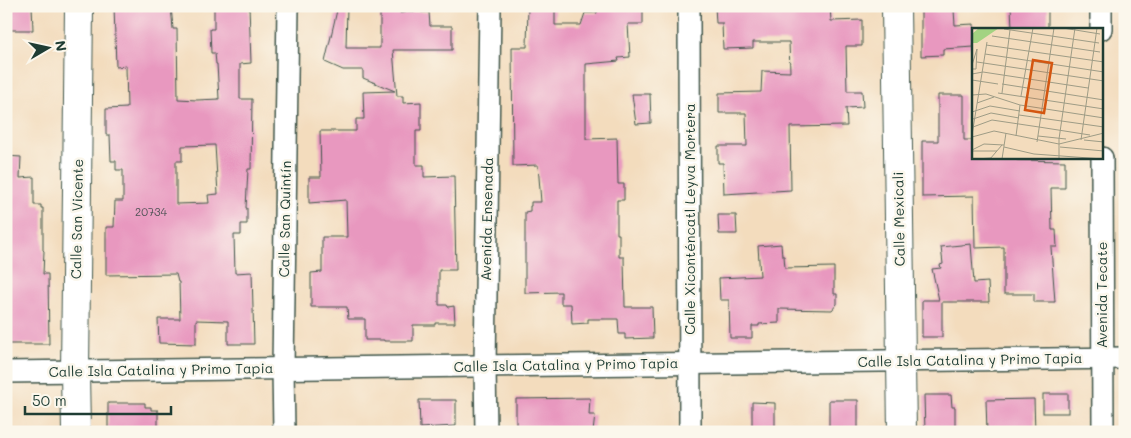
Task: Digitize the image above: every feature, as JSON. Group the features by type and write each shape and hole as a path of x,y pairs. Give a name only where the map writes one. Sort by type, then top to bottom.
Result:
{"street":[{"name":"Calle San Vicente","path":"76,432 79,6"},
{"name":"Calle San Quintín","path":"284,432 283,368 288,6"},
{"name":"Avenida Ensenada","path":"486,432 485,366 490,6"},
{"name":"Calle Xiconténcatl Leyva Mortera","path":"689,6 690,432"},
{"name":"Calle Mexicali","path":"896,6 902,432"},
{"path":"1101,6 1101,28"},
{"name":"Avenida Tecate","path":"1102,159 1103,432"},
{"name":"Calle Isla Catalina y Primo Tapia","path":"6,372 1125,358"}],"building":[{"path":"6,6 32,6 33,30 6,30"},
{"path":"114,6 171,6 173,29 177,29 178,99 219,99 217,64 215,53 211,53 210,29 214,29 214,6 249,6 251,63 240,64 240,99 252,99 251,169 248,169 247,224 241,224 241,235 234,235 235,273 252,272 254,344 228,344 228,321 196,320 196,344 159,343 158,319 180,319 179,282 176,274 106,275 106,227 114,227 115,201 123,201 123,170 116,170 116,161 111,161 110,135 106,135 106,109 127,108 126,66 116,67","holes":["215,145 218,194 208,195 209,203 176,204 176,161 182,161 182,146"]},
{"path":"338,6 347,6 346,48 380,48 380,6 400,6 400,13 429,12 430,26 452,26 452,50 393,50 397,96 403,96 403,103 421,102 421,131 416,131 416,165 424,165 424,177 454,176 456,270 439,270 439,305 454,306 455,323 413,325 413,341 365,340 365,319 348,319 347,307 311,307 311,273 322,272 322,237 347,237 346,200 309,203 309,177 321,177 320,131 356,131 356,119 364,119 363,92 395,91 363,78 363,70 343,70 325,62"},
{"path":"528,6 555,6 555,25 581,25 585,13 597,13 597,6 643,6 643,24 628,24 630,57 618,58 619,61 586,64 586,139 617,138 618,184 624,184 624,200 617,200 617,234 619,234 619,257 624,257 625,307 652,307 653,338 625,339 625,334 619,334 618,319 588,319 588,323 572,324 571,304 561,304 561,292 525,293 525,212 530,211 531,202 541,202 538,165 513,166 512,47 527,47"},
{"path":"715,6 830,6 831,21 862,20 862,46 846,46 847,91 862,91 863,107 846,108 847,126 790,127 791,190 724,194 723,163 718,163 718,146 747,146 746,113 719,113 719,93 761,92 762,71 790,72 789,42 753,42 753,48 723,49 722,23 716,23"},
{"path":"1011,6 1048,6 1048,28 1012,28"},
{"path":"954,10 955,25 974,24 974,28 972,28 972,47 943,49 943,55 921,56 921,11"},
{"path":"632,94 650,94 651,123 636,124"},
{"path":"938,95 964,95 964,140 972,140 972,159 1065,161 1065,188 1051,188 1052,230 1056,230 1057,247 1051,247 1055,302 1034,302 1034,294 1004,294 1004,247 975,248 974,196 922,197 922,141 938,141"},
{"path":"6,156 21,157 20,178 34,177 34,205 41,205 41,208 43,208 43,274 48,274 49,344 6,344"},
{"path":"718,215 736,215 737,234 719,234"},
{"path":"781,244 785,268 834,267 834,294 837,294 837,304 832,310 779,309 779,323 752,326 752,338 730,338 729,300 720,300 719,278 760,276 758,246"},
{"path":"971,244 974,283 988,282 989,302 942,302 942,337 922,337 922,300 939,300 932,269 941,268 940,265 943,264 941,247"},
{"path":"1043,394 1068,394 1068,413 1043,413"},
{"path":"924,395 951,395 952,407 955,407 955,432 925,432"},
{"path":"590,398 589,415 595,415 593,432 516,432 516,399"},
{"path":"1034,399 1035,432 987,432 986,400"},
{"path":"419,400 456,400 456,426 420,428"},
{"path":"829,400 858,400 858,429 829,428"},
{"path":"752,402 775,403 775,431 752,431"},
{"path":"108,403 145,403 145,407 151,407 151,410 158,410 158,432 108,432"}]}
